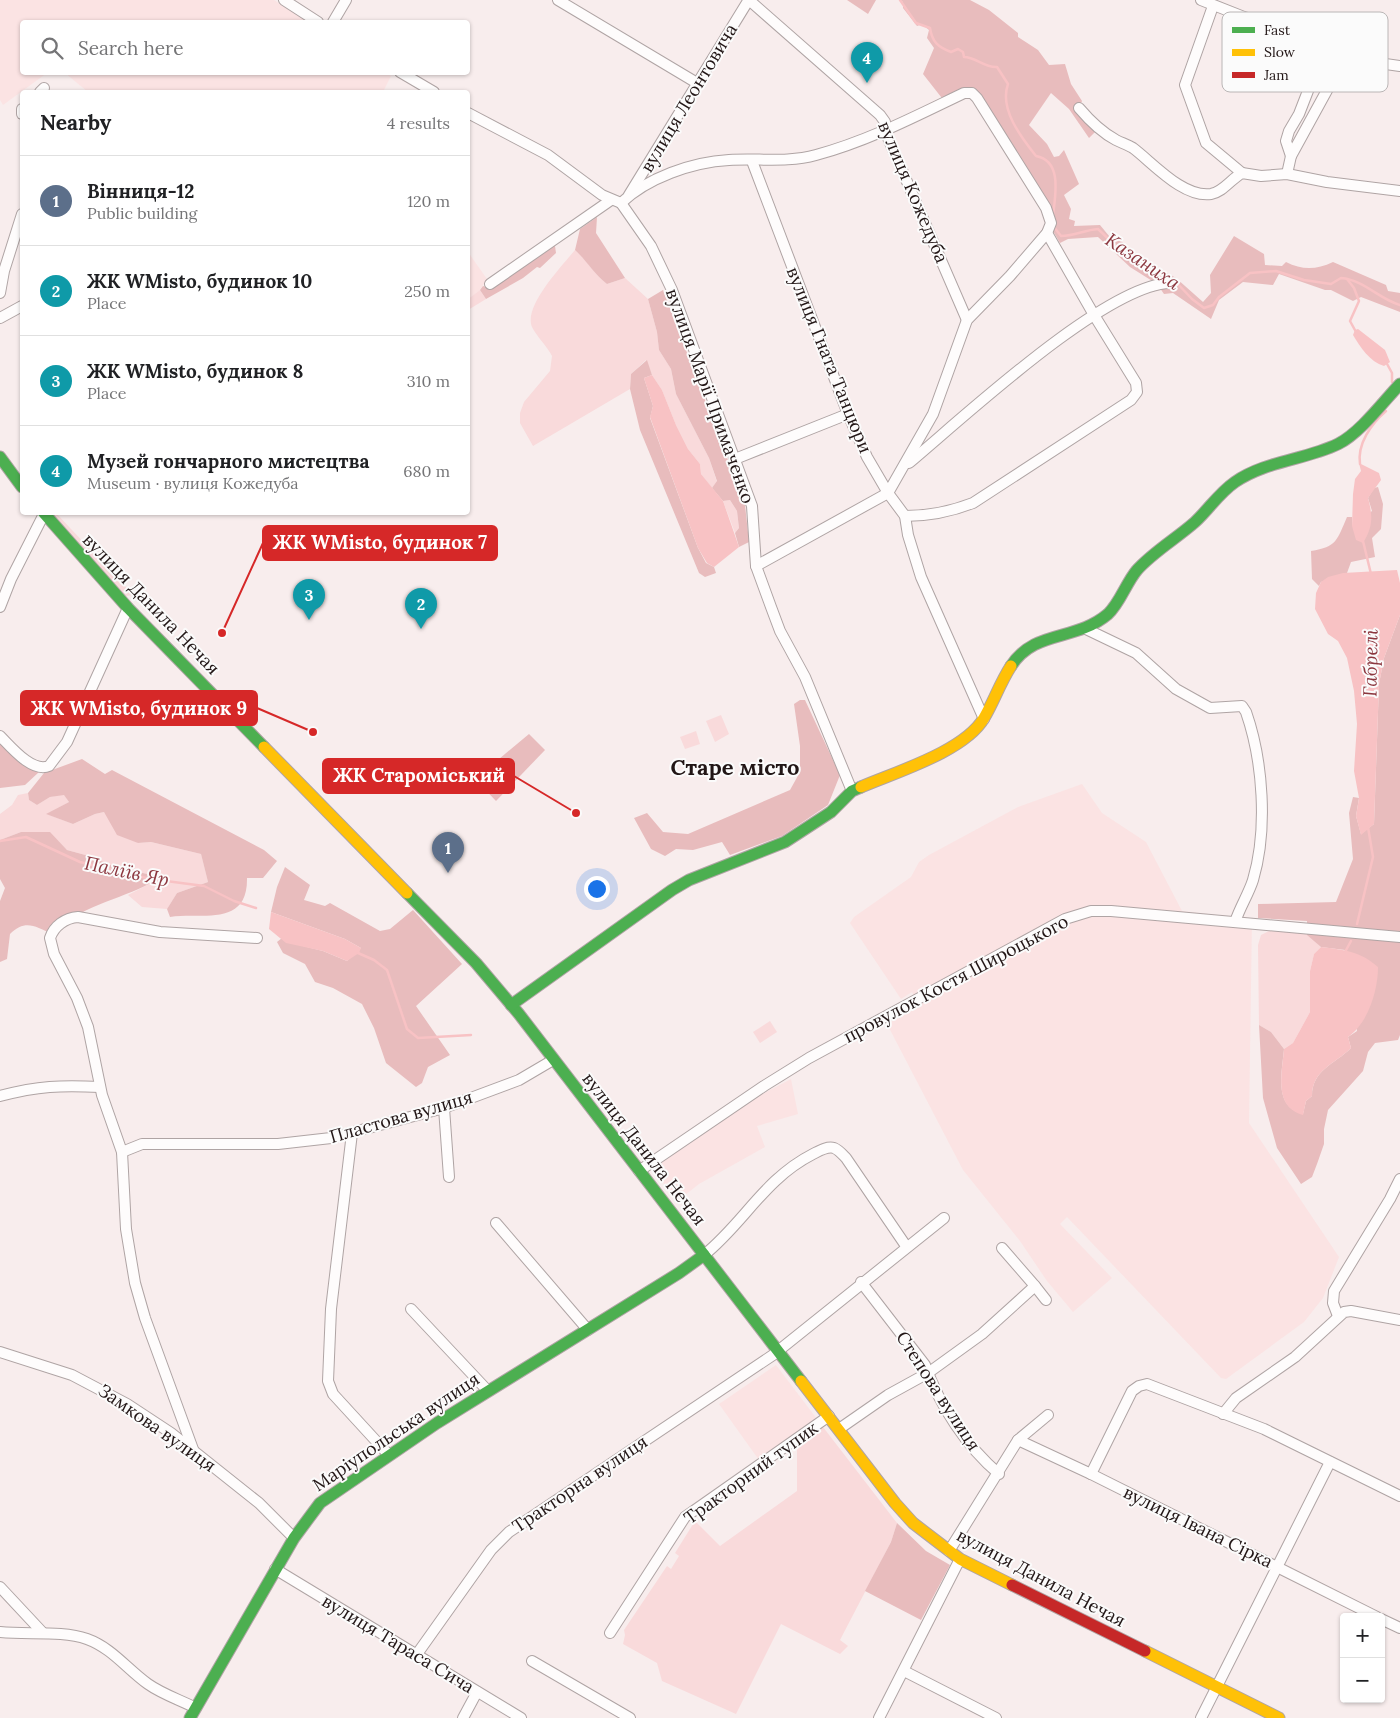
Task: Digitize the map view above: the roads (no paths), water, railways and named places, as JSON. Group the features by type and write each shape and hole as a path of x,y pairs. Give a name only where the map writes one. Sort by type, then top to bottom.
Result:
{"main road":[{"path":"511,1004 655,901 689,880 785,842 831,812 852,791 953,747 969,736 984,718 1003,678 1016,658 1026,648 1041,641 1086,629 1109,613 1137,570 1197,520 1220,494 1235,482 1250,474 1338,444 1385,401 1400,384"},
{"path":"0,457 20,484"},
{"name":"вулиця Данила Нечая","path":"45,515 128,608 438,923 511,1004 895,1503 913,1523 960,1559 1279,1718"},
{"name":"Маріупольська вулиця","path":"193,1713 294,1538 312,1512 328,1496 388,1454 679,1274 704,1255"}],"street":[{"path":"284,0 315,20"},
{"path":"334,20 346,0"},
{"path":"558,0 697,83"},
{"name":"вулиця Леонтовича","path":"628,196 749,0"},
{"name":"вулиця Кожедуба","path":"749,0 880,115 885,122 885,131 967,320"},
{"path":"1201,0 1232,12"},
{"path":"1213,6 1185,85 1206,143 1242,173 1260,176 1287,174 1327,182 1400,191"},
{"path":"405,75 431,90"},
{"path":"1291,156 1287,150 1289,131 1299,114 1308,92"},
{"path":"1287,174 1291,156 1326,92"},
{"path":"490,284 616,201 669,174 690,167 729,160 784,160 815,156 885,131 964,93 972,93 1046,208 1050,223 1047,233 1010,276 967,320 933,414 904,467"},
{"path":"1079,108 1090,122 1104,133 1132,147 1159,171 1186,188 1209,194 1217,192 1242,173"},
{"name":"вулиця Марії Примаченко","path":"470,114 548,155 616,201 650,246 672,290 752,506 756,566 780,631 805,677 852,791"},
{"name":"вулиця Гната Танцюри","path":"752,161 848,414 867,457 888,493 906,516 908,535 922,577 984,718"},
{"path":"0,293 4,271 20,220"},
{"path":"906,516 947,513 973,503 1131,400 1137,392 1136,383 1047,233"},
{"path":"756,566 888,493 894,479 904,467 1028,364 1094,315 1142,289 1159,283 1170,283"},
{"path":"0,318 20,307"},
{"path":"735,459 848,414"},
{"path":"0,607 42,515"},
{"path":"0,736 16,752 37,766 44,768 56,758 67,742 128,608"},
{"path":"1086,629 1136,653 1176,689 1210,708 1235,705 1242,706 1246,712 1262,795 1259,852 1255,872 1235,922"},
{"name":"провулок Костя Широцького","path":"639,1171 764,1086 809,1058 1065,919 1091,911 1111,910 1400,937"},
{"path":"194,1452 145,1318 135,1283 126,1229 122,1152 100,1087 86,1019 52,949 50,938 59,925 69,919 85,918 160,932 257,938"},
{"name":"Пластова вулиця","path":"122,1152 142,1144 278,1144 331,1138 444,1108 519,1080 553,1060"},
{"path":"0,1096 34,1087 61,1084 100,1087"},
{"path":"444,1108 449,1177"},
{"path":"352,1133 330,1309 328,1382 332,1394 388,1454"},
{"path":"704,1255 759,1194 806,1157 828,1148 839,1151 846,1158 906,1246"},
{"path":"1338,1316 1333,1303 1334,1291 1390,1200 1400,1179"},
{"name":"Тракторна вулиця","path":"418,1654 492,1550 510,1532 779,1350 906,1246 944,1218"},
{"path":"496,1224 588,1330"},
{"path":"1002,1248 1046,1300"},
{"name":"Степова вулиця","path":"861,1282 925,1365 964,1438 999,1474"},
{"path":"839,1429 888,1395 928,1373 982,1334 1035,1286"},
{"path":"412,1309 488,1391"},
{"path":"1223,1414 1236,1398 1295,1357 1338,1316 1351,1311 1400,1320"},
{"name":"Замкова вулиця","path":"0,1352 72,1375 96,1386 171,1433 259,1503 294,1538"},
{"path":"1091,1474 1132,1391 1139,1386 1147,1384 1264,1429 1400,1496"},
{"path":"949,1551 999,1474 1018,1440 1048,1415"},
{"name":"Тракторний тупик","path":"610,1633 685,1517 829,1416"},
{"name":"вулиця Івана Сірка","path":"1018,1440 1091,1474 1369,1613"},
{"path":"1201,1718 1330,1462"},
{"path":"879,1718 960,1559"},
{"name":"вулиця Тараса Сича","path":"276,1569 521,1718"},
{"path":"0,1587 44,1633"},
{"path":"1385,1621 1400,1628"},
{"path":"0,1632 26,1635 44,1633 86,1638 108,1649 130,1671 193,1713"},
{"path":"532,1661 630,1718"},
{"path":"904,1671 996,1718"},
{"path":"463,1718 477,1692"}],"water":[{"path":"1358,329 1385,350 1390,362 1384,366 1366,354 1353,335 1355,330"},
{"path":"652,375 662,390 688,449 700,464 701,474 723,501 739,547 714,567 707,563 698,548 650,417 653,406 644,378"},
{"path":"1359,463 1379,473 1381,480 1368,498 1371,521 1369,532 1363,543 1356,540 1352,526 1355,479 1361,471"},
{"path":"1397,570 1400,583 1400,615 1384,658 1379,684 1374,824 1361,835 1356,816 1359,798 1354,771 1357,724 1354,691 1347,658 1338,641 1328,634 1315,609 1316,593 1321,582 1328,577 1343,573"},
{"path":"271,912 345,939 361,948 359,953 347,961 323,951 286,943 269,929"},
{"path":"1321,947 1345,950 1358,954 1378,967 1378,976 1374,996 1366,1015 1361,1024 1348,1037 1351,1048 1320,1074 1313,1087 1312,1096 1306,1101 1303,1115 1293,1111 1283,1097 1281,1078 1284,1049 1293,1043 1310,1012 1310,971 1314,954"}],"waterway":[{"name":"Казаниха","path":"900,0 916,23 930,28 932,37 939,46 951,52 958,49 963,52 964,57 988,66 997,67 1008,84 1006,103 1013,122 1036,156 1045,159 1054,172 1056,190 1053,216"},
{"name":"Казаниха","path":"1054,227 1061,236 1098,229 1120,250 1166,280"},
{"name":"Казаниха","path":"1171,280 1175,281 1192,299 1204,308 1213,305 1219,297 1250,273 1276,271 1304,280 1331,284 1341,278 1349,279 1400,305"},
{"name":"Габрелі","path":"1347,279 1354,288 1359,301 1350,321 1356,332"},
{"name":"Габрелі","path":"1386,362 1392,373 1392,382"},
{"name":"Габрелі","path":"1360,464 1361,449 1366,435 1386,411"},
{"name":"Габрелі","path":"1363,541 1371,574"},
{"name":"Габрелі","path":"1357,924 1373,857 1368,827"},
{"name":"Паліїв Яр","path":"0,841 26,837 80,862 151,879 204,886 234,901 256,908"},
{"name":"Габрелі","path":"1345,952 1351,941"},
{"name":"Паліїв Яр","path":"358,953 374,960 387,970 407,1029 418,1038 471,1035"}],"place":[{"name":"Музей гончарного мистецтва","path":"867,83"},
{"name":"ЖК WMisto, будинок 8","path":"309,620"},
{"name":"ЖК WMisto, будинок 10","path":"421,629"},
{"name":"ЖК WMisto, будинок 7","path":"222,633"},
{"name":"ЖК WMisto, будинок 9","path":"313,732"},
{"name":"ЖК Староміський","path":"576,813"},
{"name":"Вінниця-12","path":"448,873"}],"district":[{"name":"Старе місто","path":"735,767"}]}
